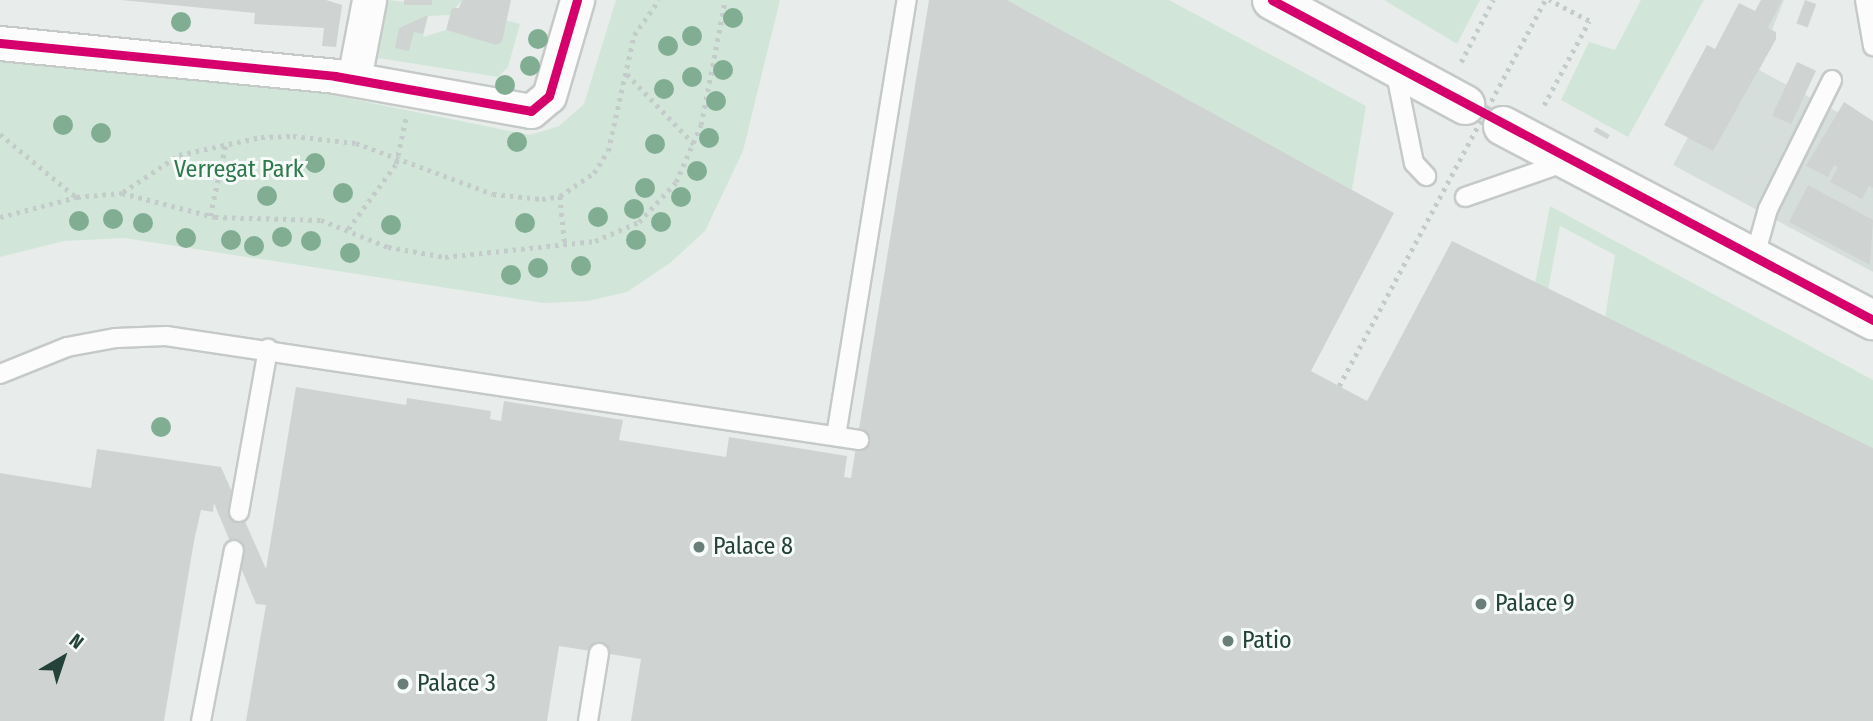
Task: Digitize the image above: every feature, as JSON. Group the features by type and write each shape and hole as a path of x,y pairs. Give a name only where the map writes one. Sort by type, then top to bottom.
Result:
{"main road":[{"path":"1272,0 1465,105"},
{"path":"1503,126 1873,320"}],"street":[{"path":"354,79 369,0"},
{"path":"0,43 354,79 531,111 549,96 577,0"}],"lane":[{"path":"836,436 907,0"},
{"path":"1866,0 1873,46"},
{"path":"1394,66 1415,163 1426,176"},
{"path":"1754,259 1768,209 1832,80"},
{"path":"1465,197 1568,161"},
{"path":"0,374 67,347 116,338 166,336 268,349 859,440"},
{"path":"239,512 268,349"},
{"path":"201,721 234,550"},
{"path":"588,721 600,653"}],"path":[{"path":"122,193 179,155 261,137 323,138 398,157 493,194 542,199 560,196 594,173 608,151 634,35 659,0"},
{"path":"0,217 77,197 122,193 211,216 321,220 388,247 445,257 594,241 639,222 676,182 694,144 725,0"},
{"path":"1461,62 1493,0"},
{"path":"1339,386 1547,0 1589,21 1544,105"},
{"path":"626,74 694,144"},
{"path":"348,229 398,157 407,110"},
{"path":"0,134 77,197"},
{"path":"211,216 226,143"},
{"path":"560,196 565,245"}],"shaded area":[{"path":"1762,0 1784,0 1772,30 1776,39 1759,70 1873,131 1873,272 1673,165"}],"green space":[{"path":"388,0 432,5 432,0 462,0 450,15 428,16 423,37 446,30 495,43 505,20 520,24 508,67 498,77 378,58"},
{"name":"Verregat Park","path":"616,0 780,0 743,151 705,231 670,263 627,292 588,301 544,303 124,238 64,241 0,257 0,61 327,94 530,135 559,126 584,104"},
{"path":"1007,0 1169,0 1366,106 1352,190"},
{"path":"1384,0 1480,0 1457,44"},
{"path":"1641,0 1704,0 1628,137 1561,100 1589,42 1615,50"},
{"path":"1550,206 1873,380 1873,448 1605,318 1615,255 1560,226 1548,290 1535,283"}],"building":[{"path":"121,0 326,0 342,5 336,47 322,46 324,28 254,24 255,13"},
{"path":"404,0 432,0 432,5 404,5"},
{"path":"462,0 511,0 502,42 496,45 446,30 452,8 459,8"},
{"path":"929,0 1007,0 1394,213 1311,371 1367,401 1452,241 1873,448 1873,721 631,721 641,659 559,646 547,721 246,721 266,605 256,604 214,503 213,512 201,510 164,721 0,721 0,473 91,488 97,449 221,467 266,569 296,387 406,405 407,398 491,411 490,419 501,421 504,401 623,420 619,440 726,457 729,437 847,456 844,477 851,478"},
{"path":"1761,0 1782,0 1768,28 1776,32 1776,39 1713,151 1664,125 1707,45 1715,49 1739,3 1755,11"},
{"path":"1805,0 1816,4 1808,28 1796,23"},
{"path":"428,15 423,34 414,32 409,51 395,48 399,28"},
{"path":"1797,62 1816,71 1791,124 1772,115"},
{"path":"1844,102 1873,121 1873,188 1869,186 1862,199 1830,182 1838,167 1834,165 1828,177 1806,166"},
{"path":"1596,127 1610,135 1607,139 1594,131"},
{"path":"1808,185 1873,220 1870,265 1789,222"}],"cycle path":[{"path":"0,43 335,76 531,111 549,96 577,0"},
{"path":"1272,0 1873,320"}],"place":[{"name":"Palace 8","path":"699,547"},
{"name":"Palace 9","path":"1481,604"},
{"name":"Patio","path":"1228,641"},
{"name":"Palace 3","path":"403,684"}]}
